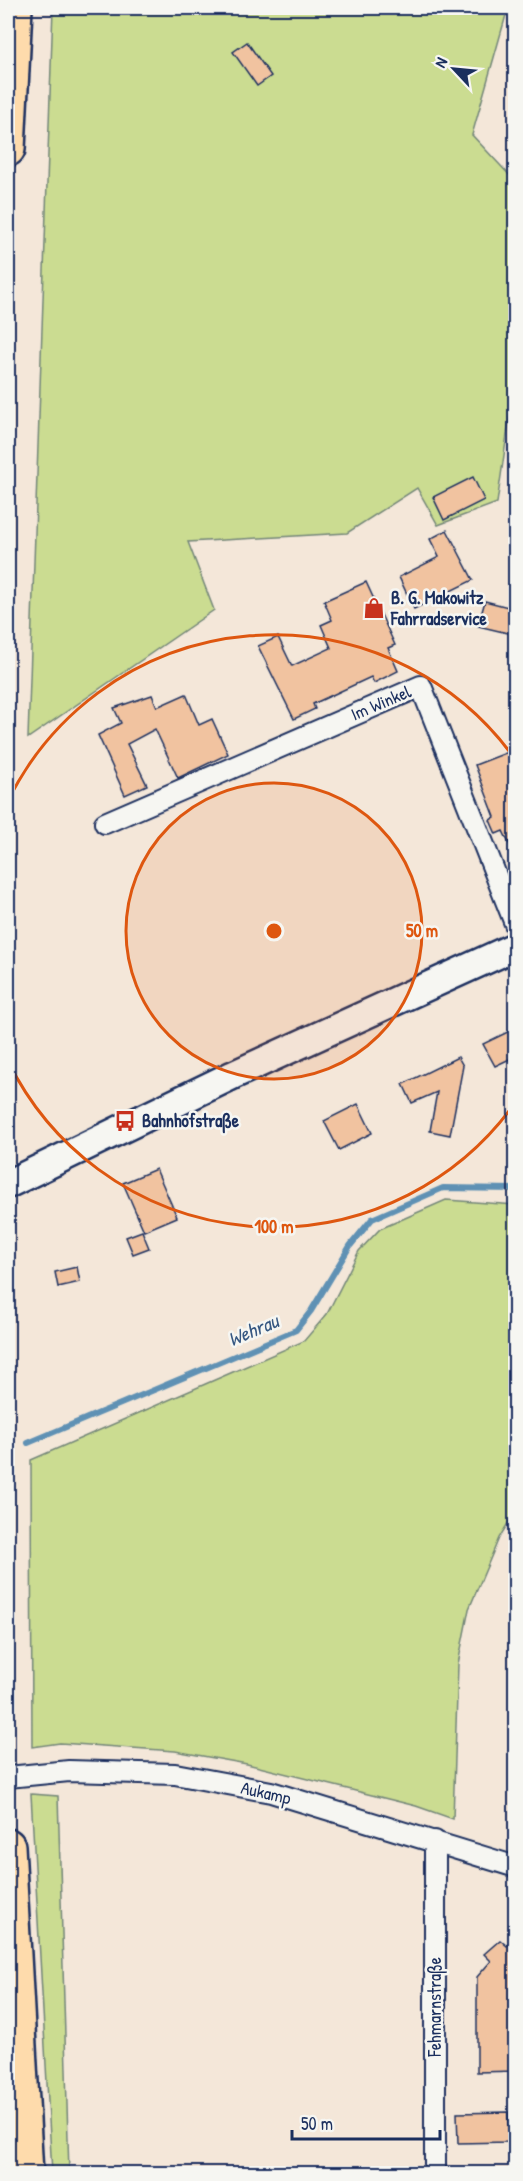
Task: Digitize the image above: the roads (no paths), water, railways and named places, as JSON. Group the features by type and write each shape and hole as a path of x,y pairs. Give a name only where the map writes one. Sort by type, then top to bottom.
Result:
{"highway":[{"path":"8,149 15,8"},
{"path":"8,1846 26,2174"}],"main road":[{"path":"8,1184 233,1075 516,946"}],"street":[{"name":"Im Winkel","path":"105,823 421,686 516,926"},
{"name":"Aukamp","path":"8,1777 69,1771 176,1774 271,1792 516,1867"},
{"name":"Fehmarnstraße","path":"435,1841 435,2174"}],"waterway":[{"name":"Wehrau","path":"28,1443 296,1330 311,1311 350,1246 372,1219 443,1188 516,1189"}],"place":[{"name":"B. G. Makowitz Fahrradservice","path":"374,608"},
{"name":"Bahnhofstraße","path":"125,1121"}]}
